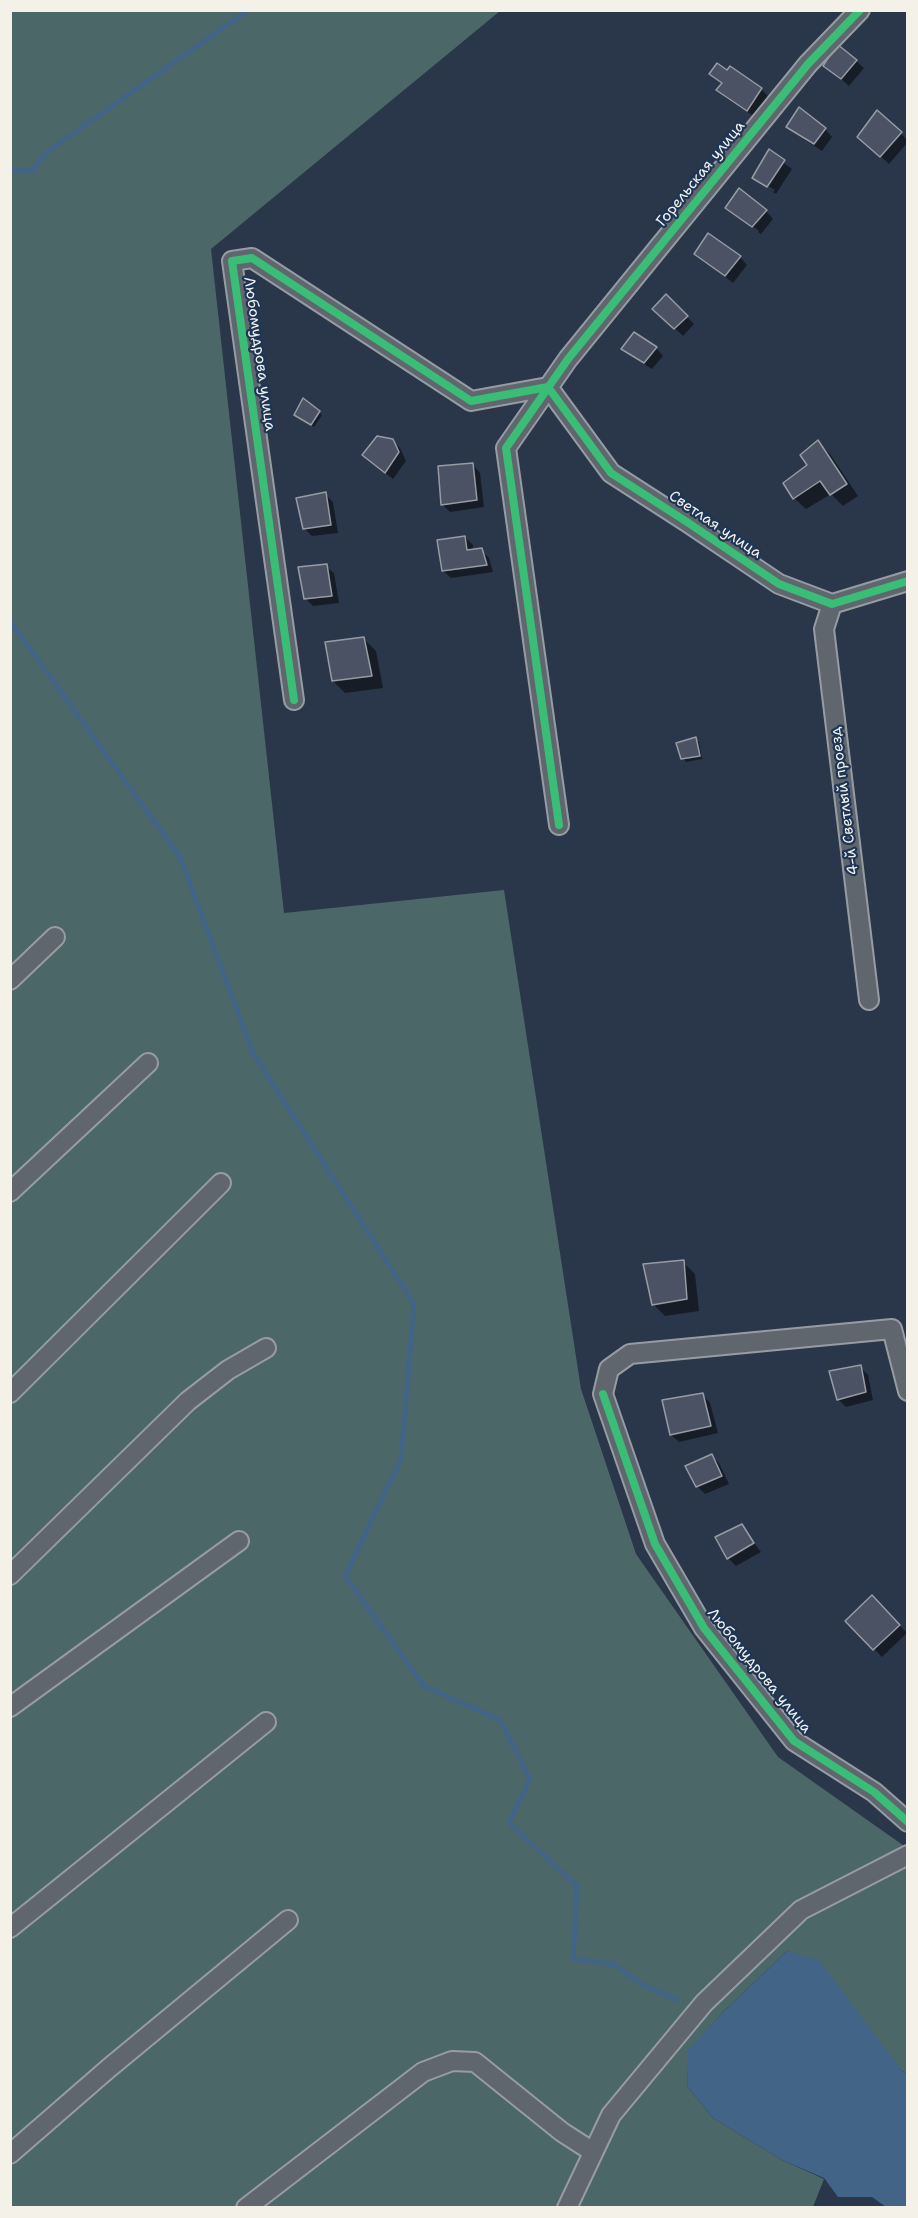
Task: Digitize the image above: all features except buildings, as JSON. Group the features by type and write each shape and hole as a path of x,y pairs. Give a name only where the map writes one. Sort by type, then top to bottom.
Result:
{"street":[{"name":"Горельская улица","path":"559,825 507,448 568,359 807,64 860,10"},
{"name":"Любомудрова улица","path":"294,700 232,261 252,258 471,400 548,387"},
{"name":"Светлая улица","path":"548,387 611,473 779,584 832,604"},
{"path":"832,604 908,581"},
{"name":"4-й Светлый проезд","path":"832,604 824,629 869,1000"},
{"path":"10,980 55,937"},
{"path":"10,1192 148,1063"},
{"path":"10,1393 221,1183"},
{"name":"Любомудрова улица","path":"908,1391 892,1329 630,1354 609,1369 603,1394 655,1544 704,1628 794,1741 874,1791 908,1822"},
{"path":"10,1575 188,1401 228,1370 266,1348"},
{"path":"10,1707 239,1541"},
{"path":"10,1928 266,1722"},
{"path":"567,2208 611,2115 704,2004 801,1910 908,1855"},
{"path":"10,2154 108,2068 288,1920"},
{"path":"246,2208 423,2072 452,2061 475,2062 562,2132 593,2152"}],"green space":[{"path":"11,11 500,11 211,249 284,913 504,890 581,1389 636,1554 778,1757 907,1848 907,2073 902,2071 787,1951 724,2011 689,2050 687,2086 713,2118 782,2160 824,2179 813,2207 11,2208"}],"water":[{"path":"787,1951 819,1960 902,2071 907,2073 907,2207 886,2207 872,2197 838,2197 824,2178 782,2160 713,2118 687,2086 688,2050 724,2011"}],"waterway":[{"path":"10,170 33,171 43,155 248,10"},
{"path":"10,621 180,857 253,1053 414,1304 401,1459 345,1576 424,1686 500,1720 530,1779 509,1823 577,1886 573,1959 616,1965 639,1983 677,2000"}],"cycle path":[{"path":"559,825 506,448 568,359 808,64 860,10"},
{"path":"294,700 232,261 252,258 471,401 548,387 611,473 779,584 832,604 908,581"},
{"path":"603,1394 655,1544 704,1628 794,1741 874,1792 908,1822"}]}
